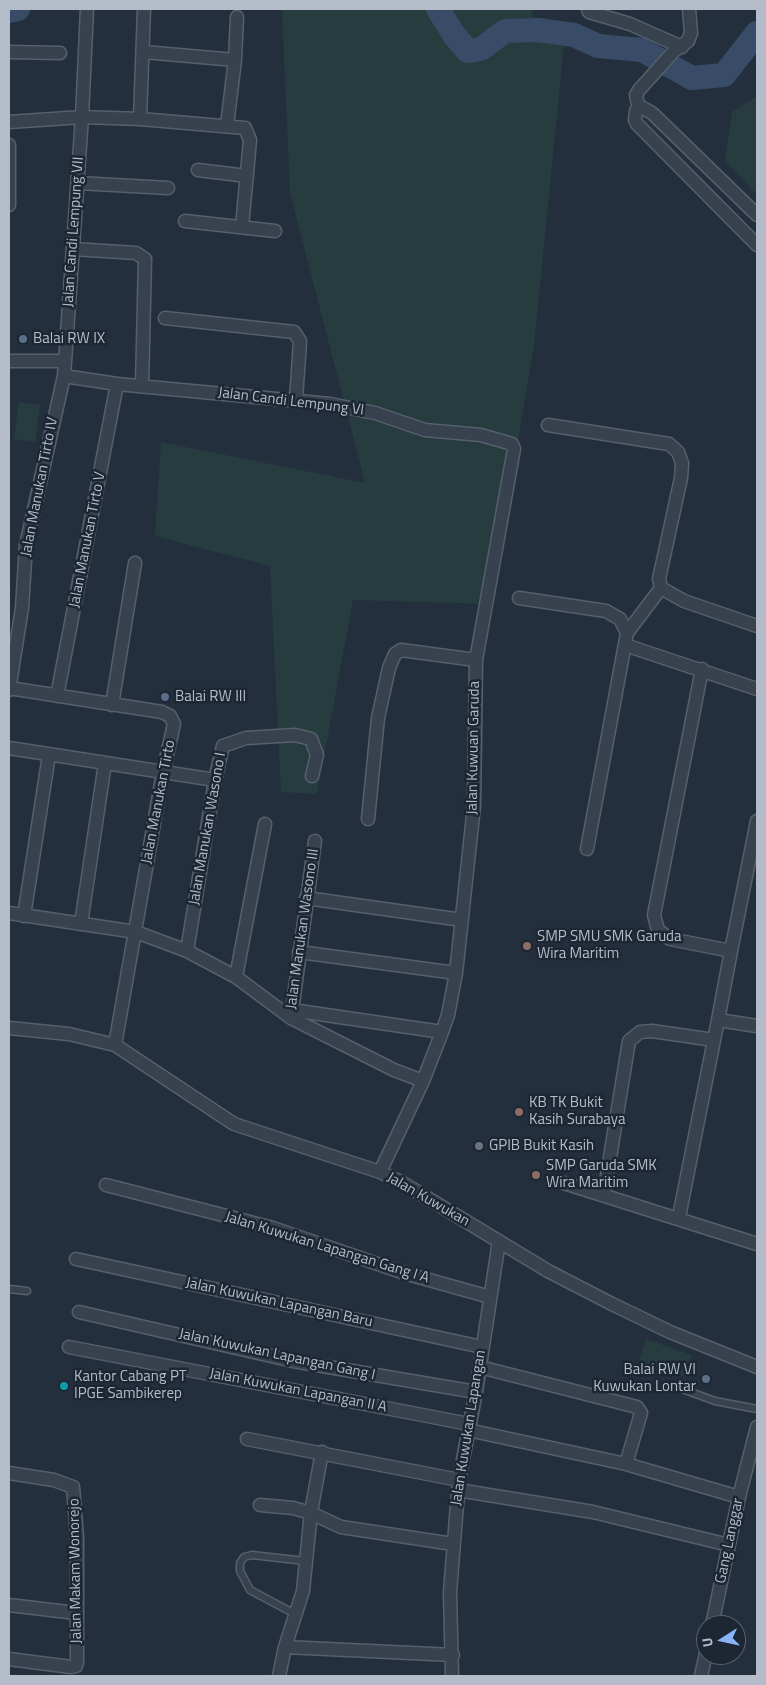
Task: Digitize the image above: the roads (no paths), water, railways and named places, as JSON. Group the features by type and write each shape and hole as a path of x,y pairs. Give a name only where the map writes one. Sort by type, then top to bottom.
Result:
{"street":[{"name":"Jalan Candi Lempung VII","path":"64,376 82,117 86,9"},
{"path":"140,119 144,52 144,9"},
{"path":"588,9 590,12 630,24 682,47"},
{"path":"689,9 691,33 682,47 674,51 665,60 636,95 639,109 634,116 637,124 757,246"},
{"path":"227,125 236,60 237,17"},
{"path":"9,52 60,54"},
{"path":"144,52 236,60"},
{"path":"639,109 643,108 652,113 757,215"},
{"path":"9,122 82,117 140,119 245,128 250,140 242,228"},
{"path":"9,145 9,205"},
{"path":"198,170 247,176"},
{"path":"78,183 168,188"},
{"path":"185,221 275,231"},
{"path":"73,249 136,253 145,259 142,386"},
{"path":"166,318 294,332 300,341 296,400"},
{"path":"9,362 65,361"},
{"name":"Jalan Candi Lempung VI","path":"64,376 117,384 296,400 360,409 425,430 486,436 514,446 476,660"},
{"name":"Jalan Manukan Tirto IV","path":"9,689 22,608 26,545 64,376"},
{"name":"Jalan Manukan Tirto V","path":"57,696 117,384"},
{"path":"548,425 669,444 678,452 682,463 681,478 659,579 661,588 626,639 587,848"},
{"path":"112,705 135,563"},
{"path":"661,588 684,600 757,626"},
{"path":"519,598 606,611 620,619 626,639"},
{"path":"626,639 757,689"},
{"name":"Jalan Kuwuan Garuda","path":"368,819 378,718 389,668 395,654 401,650 476,660 474,806 456,973 448,1015 442,1032 423,1081 380,1172"},
{"path":"702,669 654,915 658,930 670,939 731,951"},
{"name":"Jalan Manukan Tirto","path":"9,689 162,712 170,716 174,724 163,772 115,1045"},
{"name":"Jalan Manukan Wasono I","path":"187,951 215,780 223,746 246,738 295,735 311,739 315,745 317,755 312,776"},
{"path":"9,748 215,780"},
{"path":"24,916 49,754"},
{"path":"81,924 105,763"},
{"path":"679,1217 757,821"},
{"path":"236,977 265,824"},
{"name":"Jalan Manukan Wasono III","path":"291,1014 315,841"},
{"path":"306,898 462,920"},
{"path":"9,913 136,932 187,951 236,977 291,1014 394,1070 423,1081"},
{"path":"299,952 456,973"},
{"path":"291,1014 442,1032"},
{"path":"718,1020 757,1026"},
{"name":"Jalan Kuwukan","path":"9,1028 69,1034 115,1045 234,1124 380,1172 401,1182 548,1271 670,1332 757,1367"},
{"path":"604,1194 629,1041 640,1032 652,1031 714,1040"},
{"path":"564,1183 679,1217 757,1244"},
{"name":"Jalan Kuwukan Lapangan Gang I A","path":"106,1185 273,1228 404,1273 490,1297"},
{"name":"Jalan Kuwukan Lapangan","path":"452,1676 450,1592 458,1485 476,1392 500,1241"},
{"name":"Jalan Kuwukan Lapangan Baru","path":"76,1260 482,1347"},
{"name":"Jalan Kuwukan Lapangan Gang I","path":"79,1312 300,1363 476,1392"},
{"name":"Jalan Kuwukan Lapangan II A","path":"69,1347 468,1427 626,1464 739,1497"},
{"path":"480,1367 637,1407 641,1413 626,1464"},
{"name":"Gang Langgar","path":"714,1615 739,1497 757,1428"},
{"path":"247,1439 322,1452 458,1485 593,1512 728,1545"},
{"path":"279,1676 285,1647 303,1592 311,1513 322,1452"},
{"name":"Jalan Makam Wonorejo","path":"9,1473 54,1480 73,1487 77,1537 77,1662 76,1666 71,1667 9,1659"},
{"path":"260,1504 293,1508 311,1513 340,1527 453,1544"},
{"path":"9,1605 76,1613"},
{"path":"285,1647 453,1655"}],"lane":[{"path":"9,1289 27,1291"},
{"path":"674,1386 715,1401 757,1409"},
{"path":"295,1614 250,1590 240,1571 240,1563 244,1557 252,1555 305,1561"}],"waterway":[{"path":"9,11 18,9"},
{"path":"438,9 454,35 468,51 481,49 505,31 538,30 574,35 598,46 642,50 692,78 724,75 757,33"}],"place":[{"name":"Balai RW IX","path":"23,339"},
{"name":"Balai RW III","path":"165,697"},
{"name":"SMP SMU SMK Garuda Wira Maritim","path":"527,946"},
{"name":"KB TK Bukit Kasih Surabaya","path":"519,1112"},
{"name":"GPIB Bukit Kasih","path":"479,1146"},
{"name":"SMP Garuda SMK Wira Maritim","path":"536,1175"},
{"name":"Balai RW VI Kuwukan Lontar","path":"706,1379"},
{"name":"Kantor Cabang PT IPGE Sambikerep","path":"64,1386"}]}
